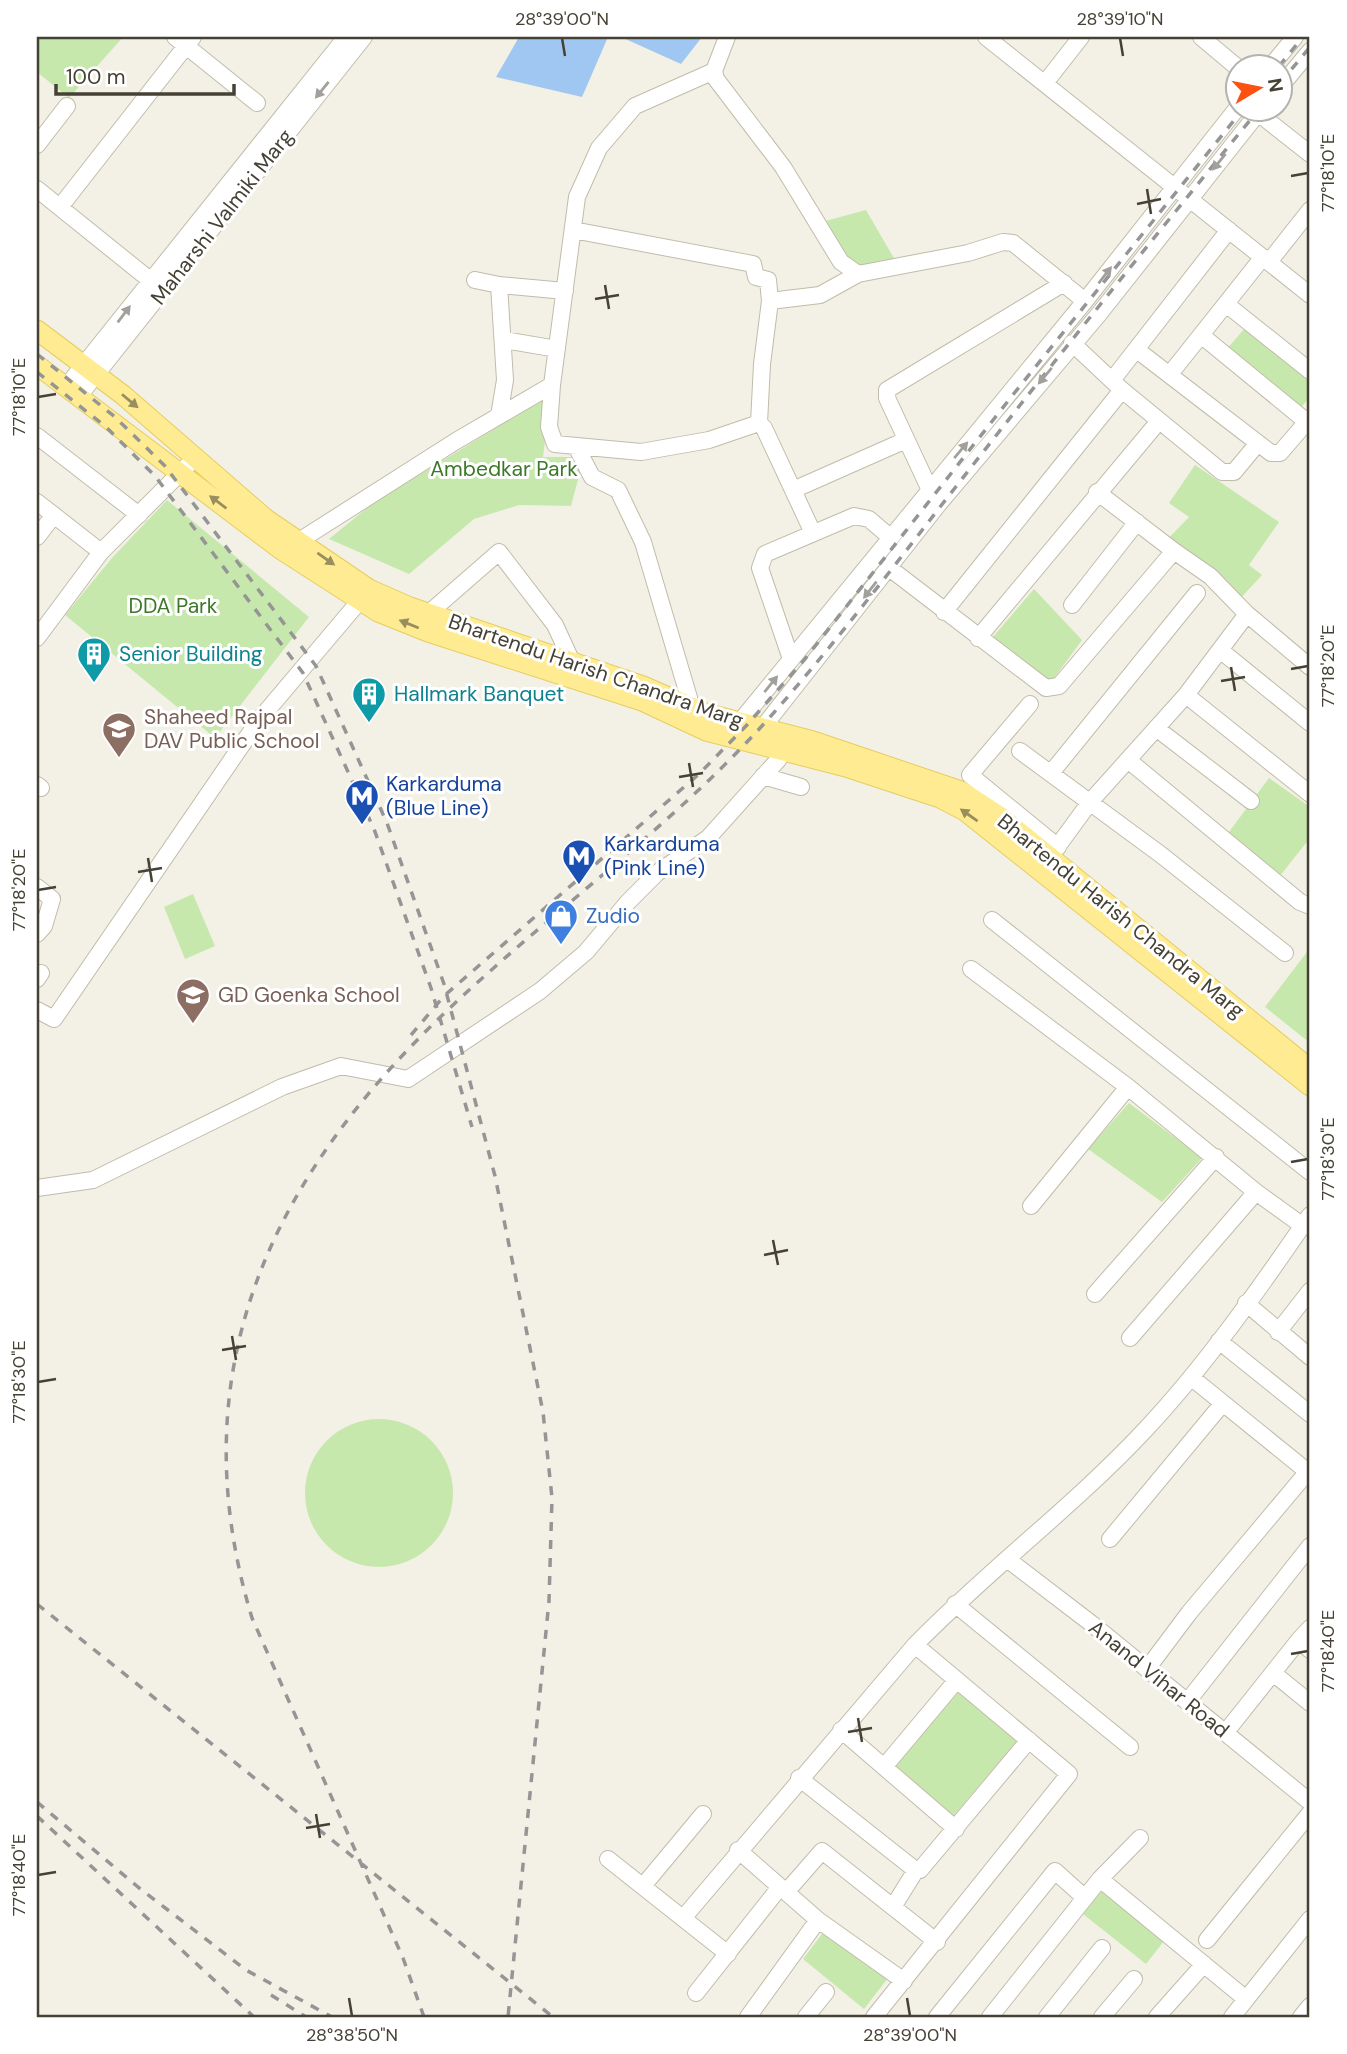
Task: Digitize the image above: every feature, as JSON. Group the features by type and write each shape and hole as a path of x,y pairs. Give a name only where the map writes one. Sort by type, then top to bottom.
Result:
{"main road":[{"name":"Bhartendu Harish Chandra Marg","path":"37,330 91,370 266,519 299,541 365,595 378,612 428,632 642,701 706,731 733,729"},
{"name":"Bhartendu Harish Chandra Marg","path":"37,365 280,549 365,595 429,613 643,686 733,729 788,743 846,767 940,798 1050,858 1310,1069"},
{"name":"Bhartendu Harish Chandra Marg","path":"1050,858 1310,1086"}],"street":[{"name":"Maharshi Valmiki Marg","path":"91,370 150,280 346,37"},
{"name":"Maharshi Valmiki Marg","path":"72,392 364,37"},
{"path":"727,37 714,71 720,86 783,167 841,262 858,274"},
{"path":"986,37 1191,197 1310,295"},
{"path":"1045,83 1081,37"},
{"path":"1201,37 1224,56"},
{"path":"1283,52 1295,37"},
{"path":"60,207 185,39 257,103"},
{"path":"1294,70 1310,51"},
{"path":"714,71 635,106 599,148 577,197 552,385 550,437 555,444 577,448 641,452 709,440 760,424"},
{"path":"37,145 67,106"},
{"path":"733,729 1085,301 1226,122"},
{"path":"756,735 888,567 1251,122"},
{"path":"1273,122 1310,154"},
{"path":"37,189 150,280"},
{"path":"1170,374 1226,304 1310,209"},
{"path":"573,230 753,264 756,278 768,280 770,301 762,364 760,424 813,533"},
{"path":"944,612 1117,385 1137,350 1229,230"},
{"path":"770,301 820,295 858,274 968,253 1003,242 1022,247 1085,301"},
{"path":"475,280 565,291"},
{"path":"929,488 887,398 889,387 1064,283"},
{"path":"499,285 505,380 499,416"},
{"path":"1226,304 1310,371"},
{"path":"1137,350 1271,453 1279,453 1309,420 1201,335"},
{"path":"504,340 557,349"},
{"path":"1072,343 1159,421 1226,474 1240,467 1258,443"},
{"path":"299,541 552,385"},
{"path":"978,638 1097,492 1159,421"},
{"path":"37,436 139,515"},
{"path":"793,491 906,440"},
{"path":"577,448 592,477 618,490 643,542 692,708"},
{"path":"37,638 101,552 181,474 194,456"},
{"path":"1097,492 1210,576 1247,614 1310,667"},
{"path":"37,502 101,552"},
{"path":"37,537 54,515"},
{"path":"791,659 760,563 765,554 854,516 862,516 890,537"},
{"path":"1072,605 1136,522"},
{"path":"888,567 1046,688 1059,686 1174,551"},
{"path":"429,613 499,552 555,625 572,662"},
{"path":"1051,773 1197,593"},
{"path":"37,1010 54,1019 259,720 365,595"},
{"path":"1030,704 970,775 1050,858 1090,802 1186,695 1247,614"},
{"path":"1220,650 1310,723"},
{"path":"1186,695 1310,794"},
{"path":"1156,728 1251,801"},
{"path":"37,1188 93,1180 282,1087 341,1066 408,1079 531,998 586,953 657,873 708,838 763,776 788,743"},
{"path":"1020,751 1160,853 1285,953"},
{"path":"1128,760 1300,902 1310,906"},
{"path":"763,776 801,788"},
{"path":"37,887 52,899 44,926 37,934"},
{"path":"992,920 1310,1172"},
{"path":"684,1917 799,1778 915,1645 954,1604 1120,1456 1192,1378 1307,1221 1256,1192 1128,1087 971,969"},
{"path":"1031,1206 1128,1087"},
{"path":"1096,1294 1216,1157"},
{"path":"1130,1338 1256,1192"},
{"path":"1278,1332 1310,1291"},
{"path":"1246,1303 1310,1357"},
{"path":"1219,1341 1310,1414"},
{"path":"1147,1669 1189,1613 1309,1471 1192,1378"},
{"path":"1110,1539 1223,1404"},
{"path":"1187,1702 1310,1546"},
{"name":"Anand Vihar Road","path":"1007,1559 1310,1801"},
{"path":"954,1604 1130,1747"},
{"path":"1225,1733 1273,1673 1306,1639"},
{"path":"874,2017 937,1942 1069,1774 915,1645"},
{"path":"1273,1673 1310,1703"},
{"path":"884,1767 956,1681"},
{"path":"841,1730 956,1829"},
{"path":"893,1907 916,1870 925,1867 1029,1740"},
{"path":"799,1778 916,1870"},
{"path":"1208,1940 1310,1813"},
{"path":"643,1886 703,1814"},
{"path":"990,2017 1100,1879 1140,1838"},
{"path":"738,1850 818,1920 904,1981"},
{"path":"696,1993 783,1889 821,1851 937,1942"},
{"path":"608,1859 728,1954"},
{"path":"937,2017 1055,1871 1085,1898"},
{"path":"1100,1879 1246,1999"},
{"path":"1232,2017 1310,1919"},
{"path":"748,2017 818,1920"},
{"path":"1047,2017 1102,1948"},
{"path":"1157,2017 1204,1964"},
{"path":"1102,2017 1134,1979"},
{"path":"806,2017 826,1992"},
{"path":"1301,2017 1310,2006"}],"green space":[{"path":"37,37 123,37 69,98 37,72"},
{"path":"866,210 895,260 843,273 818,223"},
{"path":"1246,327 1310,375 1310,397 1292,418 1218,359"},
{"name":"Ambedkar Park","path":"546,397 550,400 543,457 584,457 571,506 519,505 474,519 409,574 329,539 372,504"},
{"path":"1195,465 1279,522 1249,565 1262,575 1237,602 1163,544 1189,517 1169,503"},
{"name":"DDA Park","path":"167,500 309,617 215,738 65,615 112,558"},
{"path":"1034,589 1082,640 1049,685 992,638"},
{"path":"1269,778 1310,807 1310,838 1279,877 1229,832"},
{"path":"193,894 215,946 185,959 164,907"},
{"path":"1310,948 1310,1043 1265,1007"},
{"path":"1129,1103 1202,1158 1162,1202 1088,1149"},
{"path":"379,1419 407,1424 432,1440 448,1465 453,1493 448,1521 432,1546 407,1562 379,1567 351,1562 326,1546 310,1521 305,1493 310,1465 326,1440 351,1424"},
{"path":"962,1688 1020,1737 950,1820 892,1770"},
{"path":"1105,1887 1167,1937 1146,1964 1083,1914"},
{"path":"828,1926 888,1978 864,2009 803,1959"}],"water":[{"path":"519,37 608,37 582,97 496,77"},
{"path":"621,37 702,37 681,64"}],"railway":[{"path":"1291,52 1303,37"},
{"path":"1294,66 1310,47"},
{"path":"411,1035 444,996 699,774 746,726 805,659 1233,122"},
{"path":"424,2017 403,1958 252,1618 232,1527 226,1441 235,1360 256,1282 290,1208 335,1137 389,1070 453,1005 695,793 770,717 855,616 1057,358 1249,122"},
{"path":"37,354 115,417 165,466 316,666 387,823 444,984 495,1176 543,1412 552,1498 549,1601 508,2017"},
{"path":"37,372 106,427 155,476 303,673 374,829 431,988 472,1127"},
{"path":"37,1604 553,2017"},
{"path":"37,1802 138,1887 246,1970 332,2017"},
{"path":"37,1816 254,2017"},
{"path":"271,1995 306,2017"}],"place":[{"name":"Senior Building","path":"94,684"},
{"name":"Hallmark Banquet","path":"369,724"},
{"name":"Shaheed Rajpal DAV Public School","path":"119,759"},
{"name":"Karkarduma (Blue Line)","path":"362,826"},
{"name":"Karkarduma (Pink Line)","path":"579,886"},
{"name":"Zudio","path":"561,946"},
{"name":"GD Goenka School","path":"193,1025"}]}
